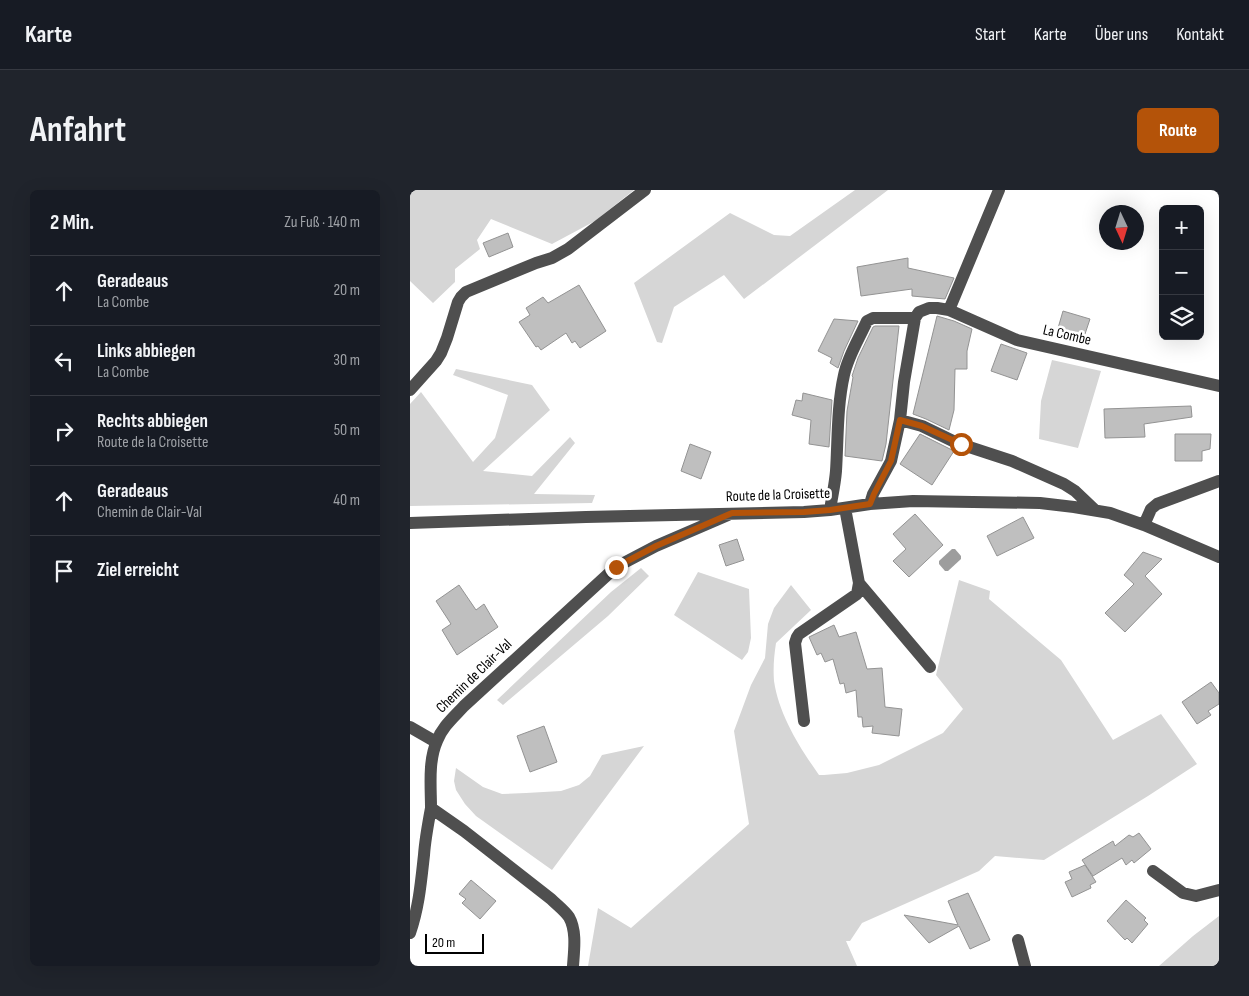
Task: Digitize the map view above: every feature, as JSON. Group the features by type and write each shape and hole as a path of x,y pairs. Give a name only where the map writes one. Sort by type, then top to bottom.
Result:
{"street":[{"path":"410,390 441,353 461,296 466,292 552,258 568,249 645,190"},
{"path":"949,310 999,190"},
{"name":"La Combe","path":"830,510 836,474 838,421 844,374 867,322 873,318 915,318 919,312 929,308 949,310 1017,340 1219,386"},
{"path":"870,504 891,461 900,420 904,382 915,318"},
{"path":"900,420 922,426 957,443 1012,461 1064,484 1075,491 1095,510"},
{"path":"1144,525 1151,509 1157,504 1219,481"},
{"name":"Route de la Croisette","path":"410,522 804,512 913,501 1040,503 1110,513 1144,525 1219,557"},
{"path":"804,721 795,643 797,637 857,594 859,583 845,508"},
{"name":"Chemin de Clair-Val","path":"410,933 418,904 431,808 433,756 436,742 444,728 464,706 616,567 656,546 732,513"},
{"path":"859,583 930,667"},
{"path":"410,727 436,742"},
{"path":"431,808 464,831 564,911 569,917 573,931 573,966"},
{"path":"1153,871 1183,893 1196,896 1219,890"},
{"path":"1018,940 1025,966"}],"shaded area":[{"path":"410,190 634,190 595,221 552,244 491,219 477,240 480,249 455,269 455,282 433,303 410,281"},
{"path":"855,190 888,190 744,299 724,275 674,307 662,343 657,342 634,283 730,213 774,235 790,236"},
{"path":"1052,360 1101,371 1078,448 1039,439 1041,401"},
{"path":"456,369 532,385 550,410 483,471 532,476 570,437 575,443 534,494 595,495 592,503 410,506 410,404 421,392 473,462 495,438 508,395 453,375"},
{"path":"952,549 955,549 961,556 961,559 948,571 945,571 939,564 939,561"},
{"path":"641,568 649,576 608,616 503,705 497,700 611,592"},
{"path":"698,572 749,589 751,638 748,652 742,660 674,615"},
{"path":"959,580 990,591 989,599 1061,660 1113,740 1161,714 1197,764 1044,860 995,856 979,871 862,923 850,941 846,941 857,966 588,966 598,908 631,928 749,824 734,731 751,685 765,658 768,624 774,608 791,585 811,610 776,643 774,681 780,706 791,731 819,775 824,775 847,773 879,765 943,733 963,709 936,675"},
{"path":"644,746 552,870 476,816 456,790 454,781 456,768 483,787 502,794 561,791 579,785 590,776 602,755"},
{"path":"1219,916 1219,966 1159,966 1193,936"}],"building":[{"path":"508,233 513,247 489,257 483,243"},
{"path":"908,258 908,268 954,278 945,299 912,296 912,289 861,296 857,267"},
{"path":"579,285 606,331 580,348 575,341 572,343 566,333 541,350 538,346 536,347 519,322 530,315 526,308 543,297 548,303"},
{"path":"1063,311 1090,319 1082,343 1056,335"},
{"path":"937,316 972,329 967,351 967,369 955,369 954,410 949,430 913,414"},
{"path":"834,319 858,321 838,368 830,363 832,358 818,351"},
{"path":"875,326 899,326 886,444 882,461 845,456 847,411 852,376 858,358"},
{"path":"1001,344 1027,353 1017,380 991,371"},
{"path":"803,393 832,400 829,447 809,444 811,420 792,415 796,400 802,401"},
{"path":"1191,406 1192,417 1144,424 1145,437 1105,438 1104,409"},
{"path":"920,434 954,451 932,485 900,464"},
{"path":"1175,434 1211,434 1210,449 1202,451 1202,461 1175,461"},
{"path":"690,444 711,452 701,479 681,471"},
{"path":"915,514 943,545 909,577 893,561 906,549 893,534"},
{"path":"1023,517 1034,538 997,556 987,536"},
{"path":"737,539 744,560 726,566 719,545"},
{"path":"1143,552 1162,559 1145,576 1162,594 1125,632 1105,613 1134,584 1124,575"},
{"path":"459,585 476,610 484,604 498,627 457,655 442,630 451,624 436,601"},
{"path":"834,625 839,637 856,632 867,669 882,668 885,707 902,709 899,736 872,733 873,726 863,727 862,717 858,717 856,690 846,693 844,683 840,684 833,659 825,662 821,653 817,655 809,637"},
{"path":"1211,682 1219,693 1219,704 1208,711 1211,715 1197,724 1182,702"},
{"path":"544,726 557,762 530,772 517,736"},
{"path":"1139,833 1151,849 1134,863 1132,860 1126,865 1122,858 1093,876 1082,860 1113,841 1115,846 1129,835 1133,837"},
{"path":"1085,865 1096,882 1090,885 1091,888 1072,897 1065,882 1072,879 1069,872"},
{"path":"471,880 496,901 480,919 462,903 466,899 459,894"},
{"path":"968,893 990,940 970,949 959,926 929,943 904,915 958,925 948,901"},
{"path":"1126,900 1146,918 1144,920 1148,924 1132,943 1127,938 1125,940 1107,921"}],"route":[{"path":"616,567 656,546 732,513 804,512 870,504 891,461 900,420 922,426 961,444"}]}
